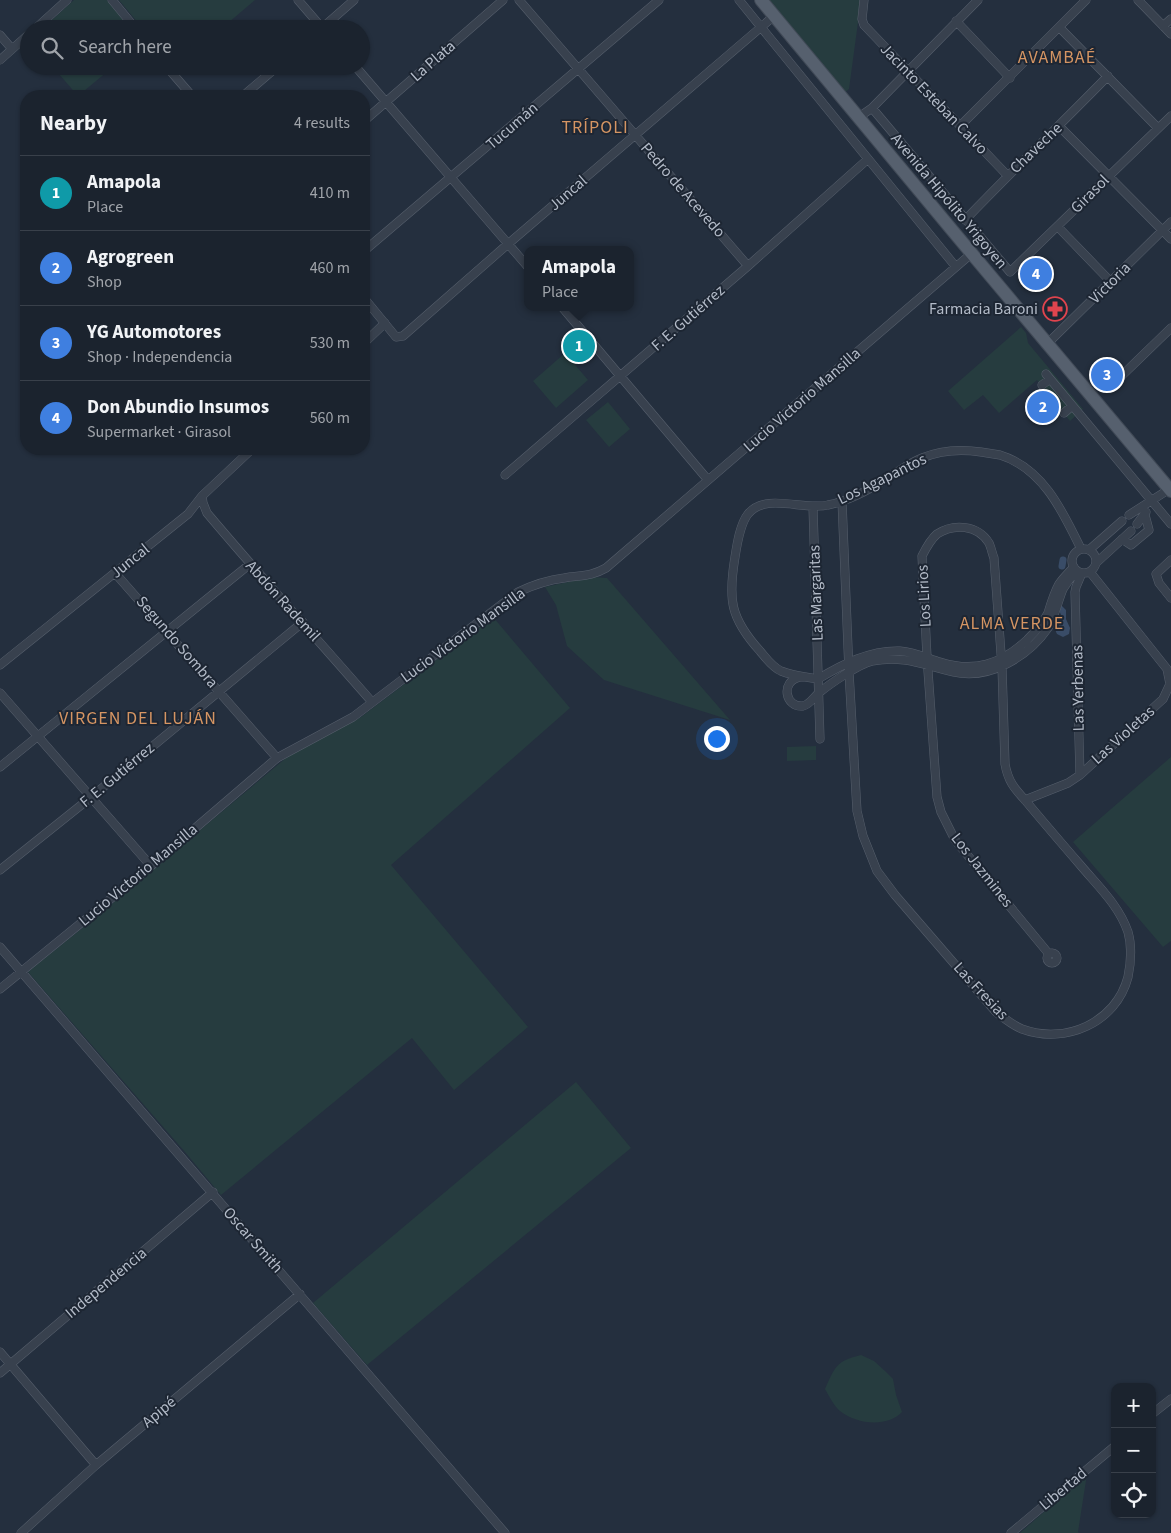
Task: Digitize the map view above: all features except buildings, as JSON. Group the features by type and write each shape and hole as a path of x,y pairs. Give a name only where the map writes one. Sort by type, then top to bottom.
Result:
{"main road":[{"name":"Avenida Hipólito Yrigoyen","path":"761,0 971,254 1171,489"}],"street":[{"path":"45,20 67,0"},
{"path":"112,0 129,20"},
{"path":"298,0 315,20"},
{"path":"331,20 354,0"},
{"name":"La Plata","path":"370,116 503,0"},
{"name":"Pedro de Acevedo","path":"519,0 748,266"},
{"name":"Tucumán","path":"370,246 659,0"},
{"path":"739,0 956,267"},
{"path":"859,117 872,108 978,0"},
{"path":"960,126 1086,0"},
{"path":"1138,0 1171,34"},
{"name":"Jacinto Esteban Calvo","path":"866,2 862,22 864,26 1007,176"},
{"name":"Juncal","path":"385,323 396,337 404,336 508,244 774,16"},
{"path":"1163,26 1171,19"},
{"path":"956,21 1010,78"},
{"path":"1059,27 1158,128"},
{"path":"0,35 12,49"},
{"path":"0,60 20,42"},
{"path":"174,75 187,90"},
{"path":"250,90 268,75"},
{"path":"363,75 524,262"},
{"name":"Chaveche","path":"966,220 1007,176 1108,76"},
{"name":"Avenida Hipólito Yrigoyen","path":"872,108 1010,272"},
{"name":"Girasol","path":"1010,272 1171,116"},
{"path":"1059,126 1171,240"},
{"name":"F. E. Gutiérrez","path":"505,475 748,266 868,159"},
{"name":"Victoria","path":"1048,343 1171,222"},
{"path":"1058,227 1111,282"},
{"name":"Lucio Victorio Mansilla","path":"0,989 151,866 277,758 352,717 518,592 544,582 594,574 606,568 971,254"},
{"path":"370,305 385,323 370,337"},
{"path":"565,311 708,480"},
{"path":"1110,388 1171,328"},
{"path":"1042,385 1048,377 1171,524"},
{"path":"1064,413 1072,406"},
{"name":"Los Agapantos","path":"804,677 780,671 772,664 742,629 732,603 731,582 741,529 748,514 757,506 771,503 813,507 827,506 868,490 922,458 951,450 975,451 1000,455 1014,462 1044,484 1085,550"},
{"name":"Juncal","path":"0,665 188,514 202,496 246,455"},
{"path":"1129,515 1171,489"},
{"name":"Abdón Rademil","path":"202,496 207,513 372,702"},
{"name":"Las Margaritas","path":"842,501 849,662"},
{"path":"1137,524 1145,515 1152,501"},
{"name":"Las Margaritas","path":"813,507 818,679"},
{"path":"1122,539 1131,545 1149,530 1145,515"},
{"path":"1080,570 1072,563 1073,556 1085,550 1122,521"},
{"name":"Los Lirios","path":"928,661 922,556 928,545 937,535 952,527 966,527 978,532 989,543 994,558 1001,658"},
{"path":"1080,570 1066,585 1048,627 1036,642 1002,667 987,672 957,673 928,661 901,651 884,651 866,655 849,662 818,679 804,677 793,679 789,683 787,692 790,701 798,706 808,704 816,695 849,672 869,662 884,659 928,661 973,667 995,662 1016,649 1040,626 1058,586 1080,570 1096,563 1130,531"},
{"path":"1085,550 1094,554 1096,563"},
{"path":"1171,560 1157,572 1156,576 1158,583 1171,598"},
{"path":"0,767 250,564"},
{"name":"Las Violetas","path":"1024,800 1068,783 1080,775 1163,699 1170,684 1167,669 1080,570"},
{"name":"Las Yerbenas","path":"1080,570 1075,592 1080,775"},
{"name":"Segundo Sombra","path":"116,573 277,758"},
{"name":"F. E. Gutiérrez","path":"0,870 303,622"},
{"name":"Las Fresias","path":"849,662 857,811 862,836 877,871 895,895 996,1012 1022,1029 1045,1034 1065,1033 1082,1029 1099,1019 1116,1002 1126,985 1130,968 1131,948 1128,932 1116,907 1024,800 1007,776 1001,658"},
{"name":"Los Jazmines","path":"928,661 937,797 941,812 955,840 1048,954"},
{"path":"804,677 809,679 814,685 820,739"},
{"path":"816,695 818,679"},
{"path":"0,693 151,866"},
{"name":"Oscar Smith","path":"0,947 506,1533"},
{"name":"Independencia","path":"0,1373 213,1192"},
{"name":"Apipé","path":"21,1533 96,1466 300,1294"},
{"path":"0,1352 96,1466"},
{"path":"1156,1411 1171,1399"},
{"name":"Libertad","path":"1011,1533 1111,1449"}],"green space":[{"path":"74,0 107,0 124,20 52,20"},
{"path":"119,0 255,0 232,20 136,20"},
{"path":"766,0 861,0 849,89 843,94"},
{"path":"60,75 103,75 85,90 73,90"},
{"path":"1021,327 1026,333 1028,343 1083,409 1070,421 1037,380 999,413 983,395 964,410 948,391"},
{"path":"565,353 588,380 556,408 533,381"},
{"path":"608,402 630,429 609,447 586,420"},
{"path":"591,577 607,578 730,720 604,680 567,646 556,605 545,587"},
{"path":"493,617 570,708 391,865 528,1027 454,1090 412,1038 221,1195 28,972 292,753 361,717"},
{"path":"816,746 816,760 787,761 787,747"},
{"path":"1171,757 1171,941 1163,947 1073,842"},
{"path":"576,1082 631,1148 367,1365 313,1303"},
{"path":"861,1355 874,1361 893,1379 902,1412 896,1417 880,1422 854,1419 838,1409 825,1389 837,1366 846,1360"},
{"path":"1087,1474 1079,1533 1020,1533"}],"water":[{"path":"1061,605 1066,610 1066,619 1070,628 1069,634 1063,637 1057,634 1056,629 1056,624 1061,615 1059,610"}],"waterway":[{"path":"1062,566 1063,560"}],"place":[{"name":"Don Abundio Insumos","path":"1036,274"},
{"name":"Farmacia Baroni","path":"1055,309"},
{"name":"Amapola","path":"579,346"},
{"name":"YG Automotores","path":"1107,375"},
{"name":"Agrogreen","path":"1043,407"}],"district":[{"name":"AVAMBAÉ","path":"1057,57"},
{"name":"TRÍPOLI","path":"595,127"},
{"name":"ALMA VERDE","path":"1012,623"},
{"name":"VIRGEN DEL LUJÁN","path":"138,718"}]}
